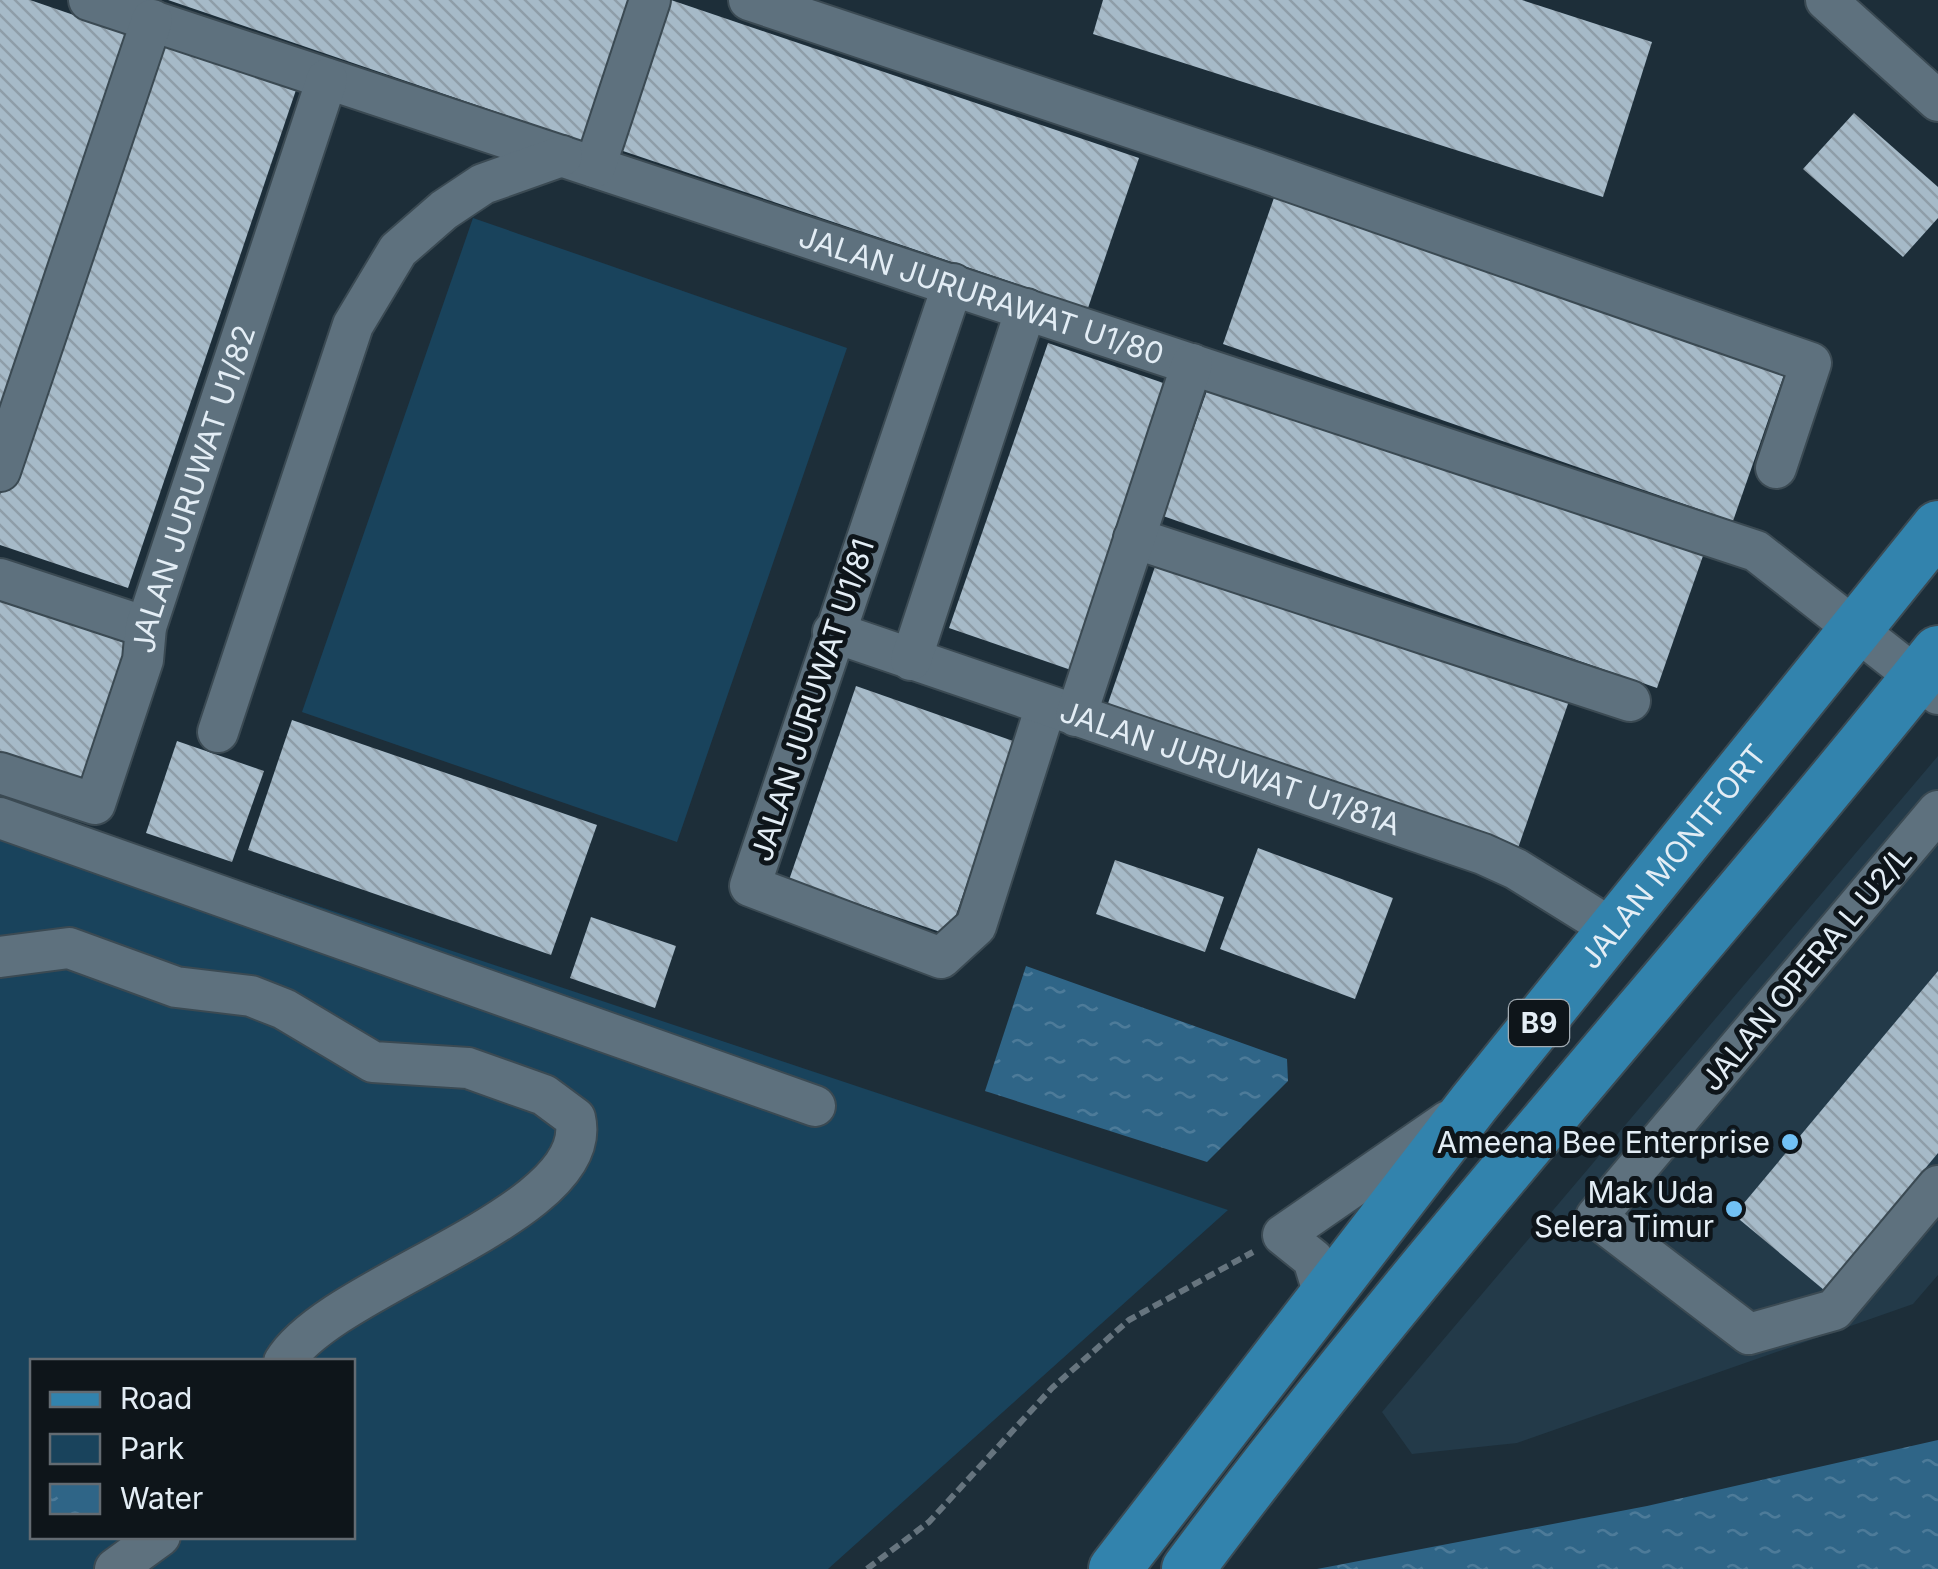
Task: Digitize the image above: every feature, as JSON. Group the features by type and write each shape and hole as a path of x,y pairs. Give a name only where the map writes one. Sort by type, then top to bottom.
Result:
{"main road":[{"name":"JALAN MONTFORT","path":"1115,1569 1474,1103 1938,527"},
{"name":"B9","path":"1188,1569 1304,1414 1931,674"}],"street":[{"name":"JALAN JURURAWAT U1/80","path":"89,0 1756,551 1856,626 1931,674"},
{"path":"218,732 352,325 398,250 444,210 483,184 579,162 650,0"},
{"path":"749,0 1255,169 1811,362 1776,468"},
{"path":"1826,0 1938,101"},
{"path":"0,471 152,20"},
{"name":"JALAN JURUWAT U1/82","path":"0,773 95,804 144,660 146,627 327,78"},
{"name":"JALAN JURUWAT U1/81","path":"953,284 750,886 941,958 976,926 1061,711"},
{"path":"911,660 1026,309"},
{"path":"1061,711 1134,538 1192,364"},
{"path":"1134,538 1630,701"},
{"path":"0,579 146,627"},
{"name":"JALAN JURUWAT U1/81A","path":"833,632 1483,854 1516,868 1614,930"},
{"name":"JALAN OPERA L U2/L","path":"1938,811 1596,1217 1748,1334 1834,1310 1938,1186"},
{"path":"0,818 816,1106"},
{"path":"0,957 69,948 176,987 251,996 284,1009 373,1062 468,1068 544,1096 576,1118 576,1151 558,1175 466,1244 393,1277 307,1332 286,1359"},
{"path":"1325,1298 1313,1258 1283,1235 1474,1103"},
{"path":"115,1569 156,1539"}],"path":[{"path":"866,1569 928,1522 1052,1388 1129,1320 1283,1235"}],"shaded area":[{"path":"1938,756 1938,1275 1913,1304 1517,1443 1412,1454 1382,1412"}],"green space":[{"path":"473,218 847,348 677,842 302,712"},
{"path":"0,800 1228,1210 828,1569 0,1569"}],"water":[{"path":"1026,966 1287,1059 1288,1081 1207,1162 985,1091"},
{"path":"1938,1440 1938,1569 1317,1569 1647,1506"}],"building":[{"path":"0,0 30,0 135,36 0,434"},
{"path":"168,0 636,0 588,143"},
{"path":"671,0 1139,158 1088,308 620,150"},
{"path":"1103,0 1522,0 1652,42 1603,197 1093,34"},
{"path":"154,39 297,87 128,588 0,545 0,495"},
{"path":"1854,113 1938,187 1938,218 1903,257 1803,169"},
{"path":"1276,192 1786,369 1733,521 1223,344"},
{"path":"1048,343 1169,385 1071,670 949,628"},
{"path":"1210,382 1704,553 1657,688 1163,516"},
{"path":"1159,555 1570,698 1516,854 1105,712"},
{"path":"0,601 132,645 82,793 0,766"},
{"path":"856,686 1016,742 949,935 789,880"},
{"path":"292,720 597,825 551,955 248,850"},
{"path":"177,741 264,771 232,862 146,833"},
{"path":"1258,848 1393,898 1355,999 1220,949"},
{"path":"1115,860 1224,897 1205,952 1096,914"},
{"path":"591,917 676,946 655,1008 570,978"},
{"path":"1938,971 1938,1153 1824,1290 1734,1215"}],"place":[{"name":"Ameena Bee Enterprise","path":"1790,1142"},
{"name":"Mak Uda Selera Timur","path":"1734,1209"}]}
